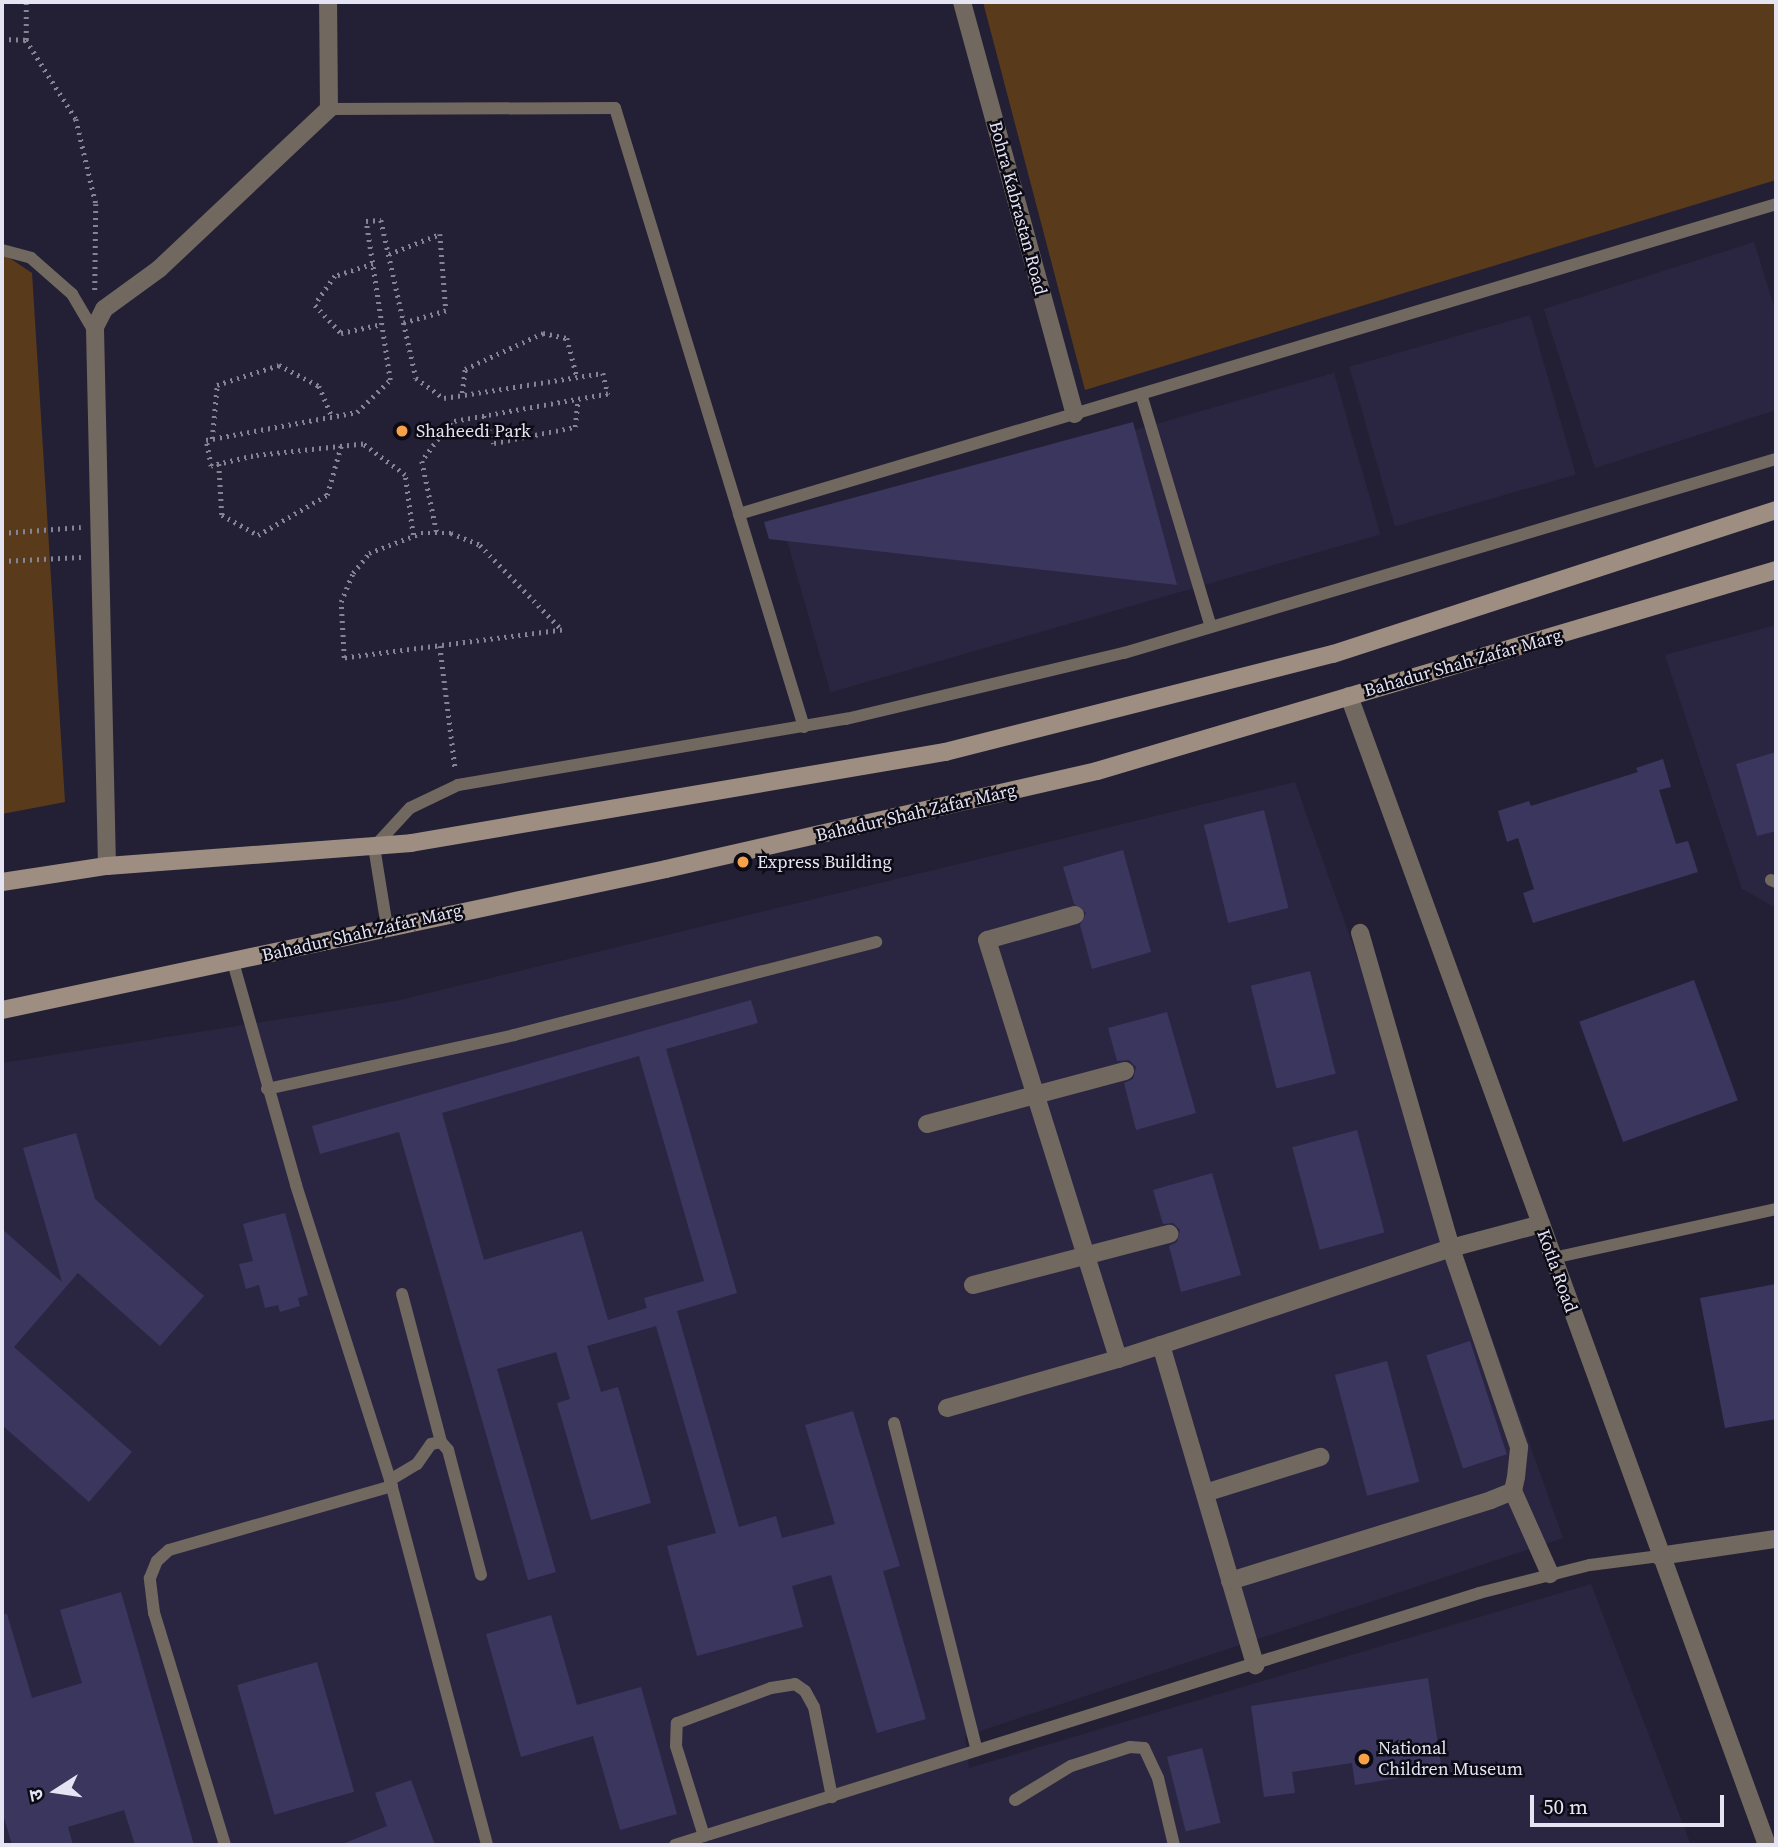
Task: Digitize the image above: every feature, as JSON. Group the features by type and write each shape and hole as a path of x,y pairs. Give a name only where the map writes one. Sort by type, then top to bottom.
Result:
{"main road":[{"path":"2,882 107,866 374,847 945,752 1333,654 1776,510"},
{"name":"Bahadur Shah Zafar Marg","path":"2,1010 692,864 1097,771 1776,570"}],"street":[{"path":"107,866 95,333 104,309 159,269 329,109 328,2"},
{"name":"Bohra Kabrastan Road","path":"962,2 1074,414"},
{"name":"Kotla Road","path":"1349,696 1659,1556 1767,1845"},
{"path":"1075,915 987,940 1118,1359"},
{"path":"1360,933 1451,1248 1519,1447 1513,1491 1550,1574"},
{"path":"927,1124 1125,1071"},
{"path":"947,1408 1118,1359 1451,1248 1541,1224"},
{"path":"973,1285 1169,1234"},
{"path":"1161,1345 1255,1665"},
{"path":"1205,1493 1320,1457"},
{"path":"1230,1581 1513,1491"},
{"path":"1659,1556 1776,1539"}],"lane":[{"path":"329,109 615,108 804,727"},
{"path":"739,514 1776,204"},
{"path":"2,250 30,258 72,294 95,333"},
{"path":"1141,394 1211,627"},
{"path":"387,927 374,847 410,808 458,785 804,727 1124,653 1776,458"},
{"path":"267,1089 514,1035 876,942"},
{"path":"233,962 267,1089 391,1483 487,1845"},
{"path":"1553,1258 1776,1209"},
{"path":"402,1294 441,1442 448,1450 481,1575"},
{"path":"894,1423 977,1750"},
{"path":"225,1845 154,1613 150,1578 157,1561 169,1550 391,1483 417,1464 431,1444 441,1442"},
{"path":"675,1845 832,1797 1077,1716 1255,1665 1550,1574 1659,1556"},
{"path":"704,1836 676,1746 677,1723 771,1688 795,1684 814,1707 832,1797"},
{"path":"1015,1800 1071,1766 1130,1747 1144,1748 1158,1778 1174,1845"}],"path":[{"path":"26,2 26,40 76,119 96,204 94,251"},
{"path":"2,39 26,40"},
{"path":"413,535 405,475 363,444 211,466 206,440 357,412 390,380 366,221 381,219 416,378 444,398 603,373 608,394 451,422 422,461 437,533"},
{"path":"388,254 440,234 446,311 404,323"},
{"path":"373,264 335,276 315,305 341,333 382,324"},
{"path":"462,393 465,369 543,333 567,338 578,377"},
{"path":"212,439 217,385 279,365 319,386 332,417"},
{"path":"484,416 494,443 575,427 578,400"},
{"path":"219,464 222,515 258,535 327,495 341,446"},
{"path":"2,533 98,526"},
{"path":"437,533 451,533 480,545 562,630 344,658 341,603 353,573 369,554 413,535 437,533"},
{"path":"2,562 98,556"},
{"path":"440,646 458,785"}],"shaded area":[{"path":"983,2 1776,2 1776,180 1085,390"},
{"path":"1754,242 1776,313 1776,410 1595,468 1544,309"},
{"path":"2,253 32,273 65,802 2,814"},
{"path":"1530,315 1576,475 1395,526 1349,367"},
{"path":"1334,373 1380,534 830,692 784,531"},
{"path":"1776,625 1776,908 1742,889 1665,655"},
{"path":"1295,782 1563,1538 965,1736 969,1768 1591,1584 1691,1845 2,1845 2,1063 396,1001"}],"building":[{"path":"1133,422 1177,585 769,539 764,522"},
{"path":"1776,752 1776,831 1757,836 1736,764"},
{"path":"1663,759 1671,787 1659,790 1676,844 1688,841 1698,872 1533,923 1523,893 1534,889 1518,838 1507,842 1498,811 1529,801 1531,806 1638,772 1636,768"},
{"path":"1264,810 1288,908 1228,923 1204,825"},
{"path":"1123,850 1151,952 1092,969 1080,925 1086,913 1074,904 1063,867"},
{"path":"1310,971 1336,1074 1276,1089 1251,986"},
{"path":"1694,980 1738,1100 1623,1142 1579,1022"},
{"path":"751,1000 758,1023 666,1049 737,1293 677,1311 739,1527 776,1516 782,1538 835,1524 805,1425 853,1411 900,1566 883,1571 926,1719 877,1733 831,1575 792,1586 803,1627 697,1656 667,1546 716,1533 656,1326 587,1346 601,1392 618,1387 651,1503 591,1520 557,1403 570,1399 556,1352 497,1369 556,1572 528,1580 399,1132 320,1154 312,1126","holes":["639,1056 704,1281 644,1298 647,1308 608,1320 582,1231 484,1260 442,1113"]},
{"path":"1167,1012 1196,1113 1136,1130 1124,1083 1133,1079 1136,1067 1129,1060 1117,1061 1108,1028"},
{"path":"1357,1130 1384,1232 1320,1250 1292,1147"},
{"path":"76,1133 95,1199 204,1296 160,1346 78,1273 14,1347 132,1452 89,1502 2,1425 2,1229 62,1282 23,1148"},
{"path":"1212,1173 1241,1275 1181,1292 1169,1246 1177,1242 1180,1230 1173,1223 1163,1224 1153,1190"},
{"path":"285,1213 308,1295 298,1298 300,1306 280,1312 278,1305 265,1308 259,1285 246,1289 239,1264 253,1261 243,1224"},
{"path":"1776,1284 1776,1419 1725,1428 1700,1298"},
{"path":"1470,1341 1507,1454 1463,1468 1426,1355"},
{"path":"1387,1361 1419,1482 1367,1496 1335,1375"},
{"path":"121,1592 194,1845 135,1845 124,1810 68,1827 73,1845 12,1845 2,1811 2,1614 7,1614 32,1698 82,1683 60,1610"},
{"path":"551,1615 577,1705 641,1687 677,1814 620,1830 593,1736 521,1757 486,1634"},
{"path":"317,1662 354,1792 274,1815 237,1685"},
{"path":"1428,1678 1442,1771 1355,1785 1352,1763 1292,1772 1295,1793 1264,1797 1251,1706"},
{"path":"1202,1748 1221,1823 1186,1831 1167,1757"},
{"path":"411,1780 435,1845 340,1845 387,1826 375,1793"}],"place":[{"name":"Shaheedi Park","path":"402,431"},
{"name":"Express Building","path":"743,862"},
{"name":"National Children Museum","path":"1364,1759"}]}
